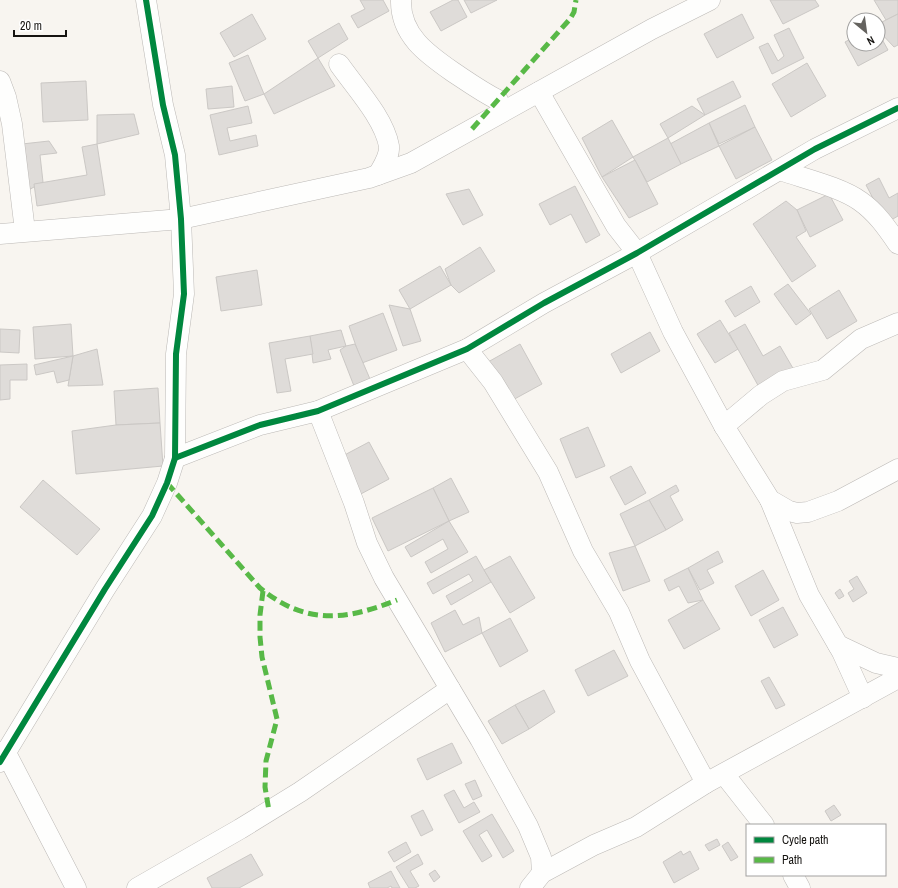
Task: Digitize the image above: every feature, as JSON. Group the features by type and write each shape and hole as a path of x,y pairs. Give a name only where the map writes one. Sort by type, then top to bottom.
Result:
{"street":[{"path":"76,888 3,756 152,516 167,483 175,458 176,354 184,294 181,219 175,156 163,105 146,0"},
{"path":"401,0 401,13 413,39 432,58 472,86 498,100"},
{"path":"0,234 181,219 378,175 412,163 652,29 710,0"},
{"path":"339,64 382,128 389,147 386,160 378,175"},
{"path":"0,81 6,97 12,124 25,231"},
{"path":"539,92 616,226 637,253 673,332 724,426 770,500 809,595 838,645 863,698"},
{"path":"175,458 260,425 318,411 467,349 544,304 637,253 815,149 898,108"},
{"path":"780,170 840,191 859,200 878,216 898,244"},
{"path":"724,426 761,395 783,381 823,370 861,339 898,323"},
{"path":"467,349 493,382 530,439 548,472 583,551 619,612 640,661 706,783"},
{"path":"318,411 354,503 367,544 384,578 528,826 541,857 536,881"},
{"path":"770,500 789,511 797,513 808,512 838,501 898,468"},
{"path":"838,645 870,661 898,668"},
{"path":"536,881 594,845 636,827 706,783 898,678"},
{"path":"137,888 294,796 450,690"},
{"path":"724,774 763,824"},
{"path":"794,876 800,888"}],"building":[{"path":"360,0 383,0 389,11 358,28 351,16 365,9"},
{"path":"453,0 458,0 467,17 441,31 430,12"},
{"path":"464,0 497,0 471,13"},
{"path":"770,0 815,0 819,6 783,24"},
{"path":"874,0 898,0 898,14 886,20 886,12 881,12"},
{"path":"252,14 266,39 234,57 220,33"},
{"path":"742,14 754,38 717,58 704,34"},
{"path":"898,14 898,45 894,47 886,38 886,20"},
{"path":"339,23 348,39 318,58 308,41"},
{"path":"789,28 804,58 772,74 759,47 768,43 778,61 784,56 774,35"},
{"path":"850,52 884,52 858,66"},
{"path":"248,55 264,94 245,101 229,63"},
{"path":"318,58 335,86 274,114 264,94"},
{"path":"807,63 826,96 791,117 772,84"},
{"path":"86,81 88,120 43,122 41,83"},
{"path":"733,81 741,97 705,115 697,99"},
{"path":"232,86 234,107 208,109 206,89"},
{"path":"745,105 755,127 719,144 709,123"},
{"path":"248,106 252,123 227,128 230,141 256,135 258,146 219,155 210,115"},
{"path":"692,106 705,115 668,138 660,124"},
{"path":"134,114 139,134 97,144 97,115"},
{"path":"612,120 633,157 602,177 582,138"},
{"path":"709,123 719,146 681,164 670,144"},
{"path":"755,127 772,160 736,179 719,146"},
{"path":"668,138 681,164 647,182 633,157"},
{"path":"49,141 57,153 40,155 43,182 25,192 22,144"},
{"path":"97,144 105,195 37,206 34,184 87,175 82,147"},
{"path":"635,160 658,204 629,218 602,177"},
{"path":"879,178 889,198 898,193 898,216 886,223 866,185"},
{"path":"575,186 600,235 586,243 571,214 550,225 539,204"},
{"path":"469,189 483,215 463,225 446,194"},
{"path":"829,194 843,220 810,237 797,210"},
{"path":"786,201 797,210 806,231 796,237 816,266 792,282 753,224"},
{"path":"480,247 495,271 459,293 451,285 445,269"},
{"path":"440,266 451,285 410,309 399,290"},
{"path":"257,270 262,305 221,311 216,277"},
{"path":"788,284 811,314 796,325 774,294"},
{"path":"751,286 760,302 735,317 725,301"},
{"path":"839,290 857,321 827,339 809,309"},
{"path":"389,305 410,309 421,341 403,346"},
{"path":"383,313 397,350 362,363 349,326"},
{"path":"720,320 738,349 715,363 697,334"},
{"path":"71,324 73,356 35,359 33,327"},
{"path":"745,324 763,356 780,346 794,370 760,389 729,333"},
{"path":"0,329 20,330 19,353 0,352"},
{"path":"341,330 346,346 328,350 331,359 313,363 310,336"},
{"path":"650,332 660,351 621,373 611,354"},
{"path":"310,336 313,354 285,359 291,391 277,393 269,343"},
{"path":"355,344 370,379 354,386 340,350 346,346"},
{"path":"520,344 542,384 509,402 488,362"},
{"path":"97,349 103,385 68,386 73,356"},
{"path":"73,356 69,380 57,383 54,371 36,375 34,365"},
{"path":"27,364 27,380 10,380 10,399 0,400 0,365"},
{"path":"158,388 160,423 116,425 114,391"},
{"path":"160,423 163,466 76,474 72,431 116,425"},
{"path":"588,427 605,466 576,478 560,439"},
{"path":"369,442 389,479 357,496 337,459"},
{"path":"631,466 646,493 625,505 610,477"},
{"path":"451,478 469,512 449,521 433,488"},
{"path":"43,480 100,529 77,555 20,507"},
{"path":"676,485 679,491 670,496 683,520 666,530 649,500"},
{"path":"433,488 449,521 388,551 372,518"},
{"path":"649,500 666,530 635,546 620,514"},
{"path":"449,521 468,552 431,573 425,562 448,549 443,539 411,557 405,547"},
{"path":"635,546 650,581 623,591 609,553"},
{"path":"718,551 723,562 707,570 714,583 700,590 688,568"},
{"path":"476,556 491,582 451,605 446,596 473,581 469,574 433,594 427,583"},
{"path":"510,556 535,598 510,613 484,570"},
{"path":"688,568 703,600 688,603 679,586 669,591 664,580"},
{"path":"763,570 779,600 751,616 735,586"},
{"path":"857,576 867,593 853,602 848,593 854,589 849,581"},
{"path":"840,589 844,596 839,599 835,593"},
{"path":"703,600 720,629 684,649 668,620"},
{"path":"783,607 798,635 774,648 759,620"},
{"path":"455,610 463,625 479,617 482,633 445,652 431,623"},
{"path":"510,618 528,651 500,667 482,633"},
{"path":"614,650 628,676 588,696 575,670"},
{"path":"769,677 785,705 776,709 761,681"},
{"path":"544,690 555,712 529,729 515,705"},
{"path":"515,705 529,729 502,744 488,721"},
{"path":"452,743 462,763 427,780 417,759"},
{"path":"475,780 482,796 473,800 465,784"},
{"path":"454,790 464,808 474,802 480,812 459,823 444,795"},
{"path":"834,805 841,815 831,821 825,811"},
{"path":"423,810 433,830 421,836 411,816"},
{"path":"492,814 514,851 503,858 487,830 479,835 492,856 482,862 463,831"},
{"path":"717,839 720,845 709,851 705,845"},
{"path":"406,842 411,852 394,862 388,852"},
{"path":"728,842 738,857 731,861 722,846"},
{"path":"681,851 683,855 690,851 699,869 674,883 663,862"},
{"path":"251,854 263,875 239,888 212,888 207,878"},
{"path":"418,854 423,864 410,871 419,886 409,888 396,867"},
{"path":"435,870 440,877 434,882 429,874"},
{"path":"391,871 400,888 392,888 391,886 387,888 370,888 368,883"}],"marked path":[{"path":"472,129 570,19 574,12 576,0"},
{"path":"167,483 260,588 277,600 310,614 326,616 360,612 397,600"},
{"path":"263,591 260,615 262,657 277,719 266,761 265,787 269,811"}],"cycle path":[{"path":"0,762 105,589 152,516 167,483 175,458 176,354 184,294 181,219 175,155 163,105 146,0"},
{"path":"175,458 260,425 318,411 467,349 544,303 637,253 815,149 898,108"}]}
